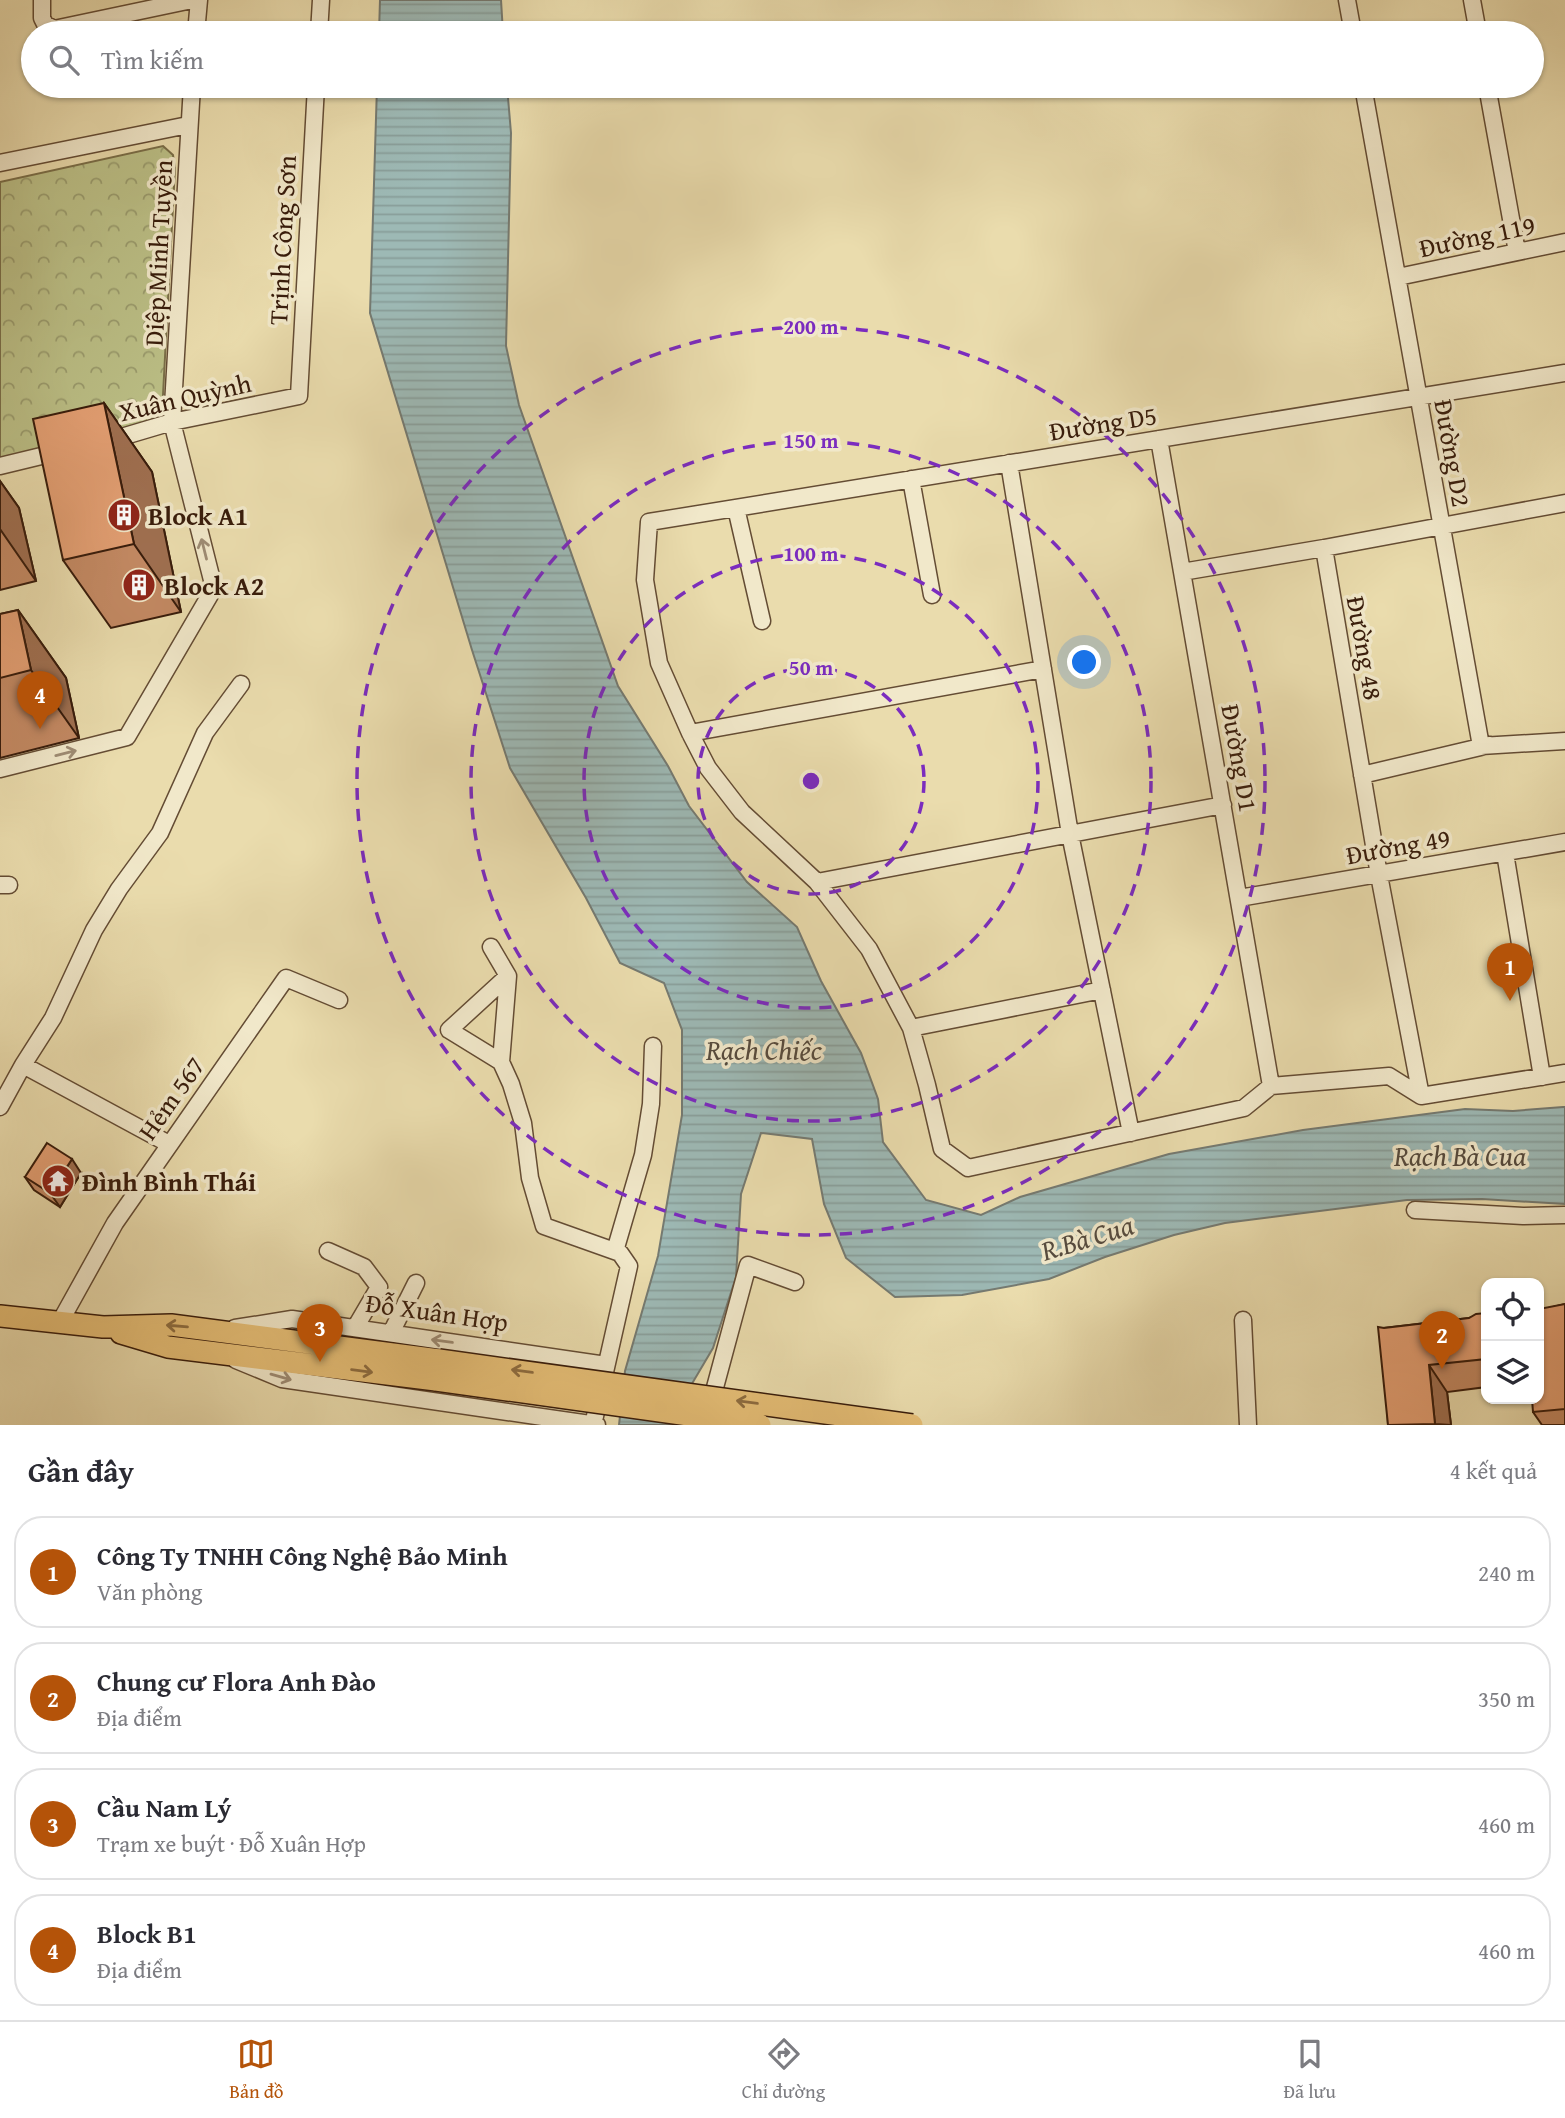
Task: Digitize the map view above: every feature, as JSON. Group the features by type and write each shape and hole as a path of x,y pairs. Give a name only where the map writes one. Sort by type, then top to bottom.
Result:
{"main road":[{"name":"Đỗ Xuân Hợp","path":"0,1316 103,1327 171,1325 437,1370"},
{"name":"Đỗ Xuân Hợp","path":"103,1327 168,1347 437,1370"},
{"path":"437,1370 761,1425"},
{"path":"437,1370 912,1425"}],"street":[{"path":"42,0 44,21"},
{"path":"92,21 192,0"},
{"path":"197,21 199,0"},
{"path":"320,21 321,0"},
{"path":"1347,0 1351,21"},
{"path":"1472,0 1476,21"},
{"name":"Diệp Minh Tuyền","path":"0,769 127,737 214,588 172,422 190,98"},
{"name":"Trịnh Công Sơn","path":"299,396 315,98"},
{"name":"Đường D2","path":"1365,98 1481,746"},
{"path":"1489,98 1517,252"},
{"path":"0,163 188,125"},
{"name":"Đường 119","path":"1398,277 1565,242"},
{"name":"Đường D5","path":"690,733 659,663 645,580 649,522 1565,373"},
{"name":"Xuân Quỳnh","path":"97,443 172,422 299,396"},
{"name":"Đường D1","path":"1160,439 1271,1086"},
{"path":"0,466 74,449"},
{"path":"1009,463 1070,834 1131,1133"},
{"path":"911,480 932,595"},
{"path":"1182,572 1565,505"},
{"path":"736,508 762,621"},
{"name":"Đường 48","path":"1324,548 1379,875 1421,1096"},
{"path":"1043,669 690,733 708,768 742,813 817,883 869,949 911,1028 928,1084 942,1149 968,1168 1244,1108 1271,1086 1389,1076 1421,1096 1565,1073"},
{"path":"0,1107 53,1018 94,930 160,833 205,733 241,684"},
{"path":"1362,775 1481,746 1565,741"},
{"path":"817,883 1223,805"},
{"name":"Đường 49","path":"1239,898 1565,842"},
{"path":"1505,853 1542,1077"},
{"path":"491,947 508,976 501,1062 523,1123 530,1178 544,1226 615,1251 626,1258 629,1266 595,1425"},
{"path":"501,1062 449,1030 508,976"},
{"name":"Hẻm 567","path":"60,1322 116,1223 286,978 339,1000"},
{"path":"911,1028 1102,990"},
{"path":"615,1251 643,1155 651,1104 653,1046"},
{"path":"23,1065 169,1144"},
{"path":"1415,1210 1523,1216 1565,1215"},
{"path":"328,1251 364,1266 379,1287 355,1328"},
{"path":"706,1425 748,1265 795,1282"},
{"path":"391,1333 416,1283"},
{"name":"Đỗ Xuân Hợp","path":"219,1331 292,1319 606,1364"},
{"path":"1243,1320 1248,1425"},
{"name":"Đỗ Xuân Hợp","path":"217,1353 282,1379 595,1425"}],"green space":[{"path":"163,146 173,155 175,168 162,414 154,424 0,460 0,182"}],"water":[{"path":"380,0 501,0 502,21 379,21"},
{"name":"Rạch Chiếc","path":"377,98 508,98 511,133 506,346 519,405 618,686 668,766 689,806 747,882 797,927 821,981 861,1053 878,1099 883,1142 926,1200 981,1215 1020,1197 1169,1154 1303,1130 1465,1109 1513,1111 1565,1107 1565,1204 1482,1199 1407,1200 1225,1223 1174,1235 1105,1257 1049,1279 962,1295 895,1297 846,1258 824,1204 812,1139 761,1133 741,1194 736,1277 713,1348 690,1387 684,1425 619,1425 625,1371 658,1256 682,1115 682,1030 664,983 620,963 586,898 510,768 370,313"}],"building":[{"path":"104,403 134,544 63,560 33,419"},
{"path":"18,610 31,670 0,678 0,614"},
{"path":"47,1143 72,1159 50,1193 25,1177"},
{"path":"1565,1304 1565,1409 1533,1412 1532,1404 1544,1404 1544,1308"},
{"path":"1481,1314 1481,1360 1429,1365 1435,1424 1388,1425 1378,1327 1469,1318"}],"place":[{"name":"Block A1","path":"124,515"},
{"name":"Block A2","path":"139,585"},
{"name":"Block B1","path":"40,729"},
{"name":"Công Ty TNHH Công Nghệ Bảo Minh","path":"1510,1001"},
{"name":"Đình Bình Thái","path":"58,1181"},
{"name":"Cầu Nam Lý","path":"320,1362"},
{"name":"Chung cư Flora Anh Đào","path":"1442,1369"}],"water label":[{"name":"Rạch Bà Cua","path":"1460,1155"},
{"name":"R.Bà Cua","path":"1087,1237"}]}
